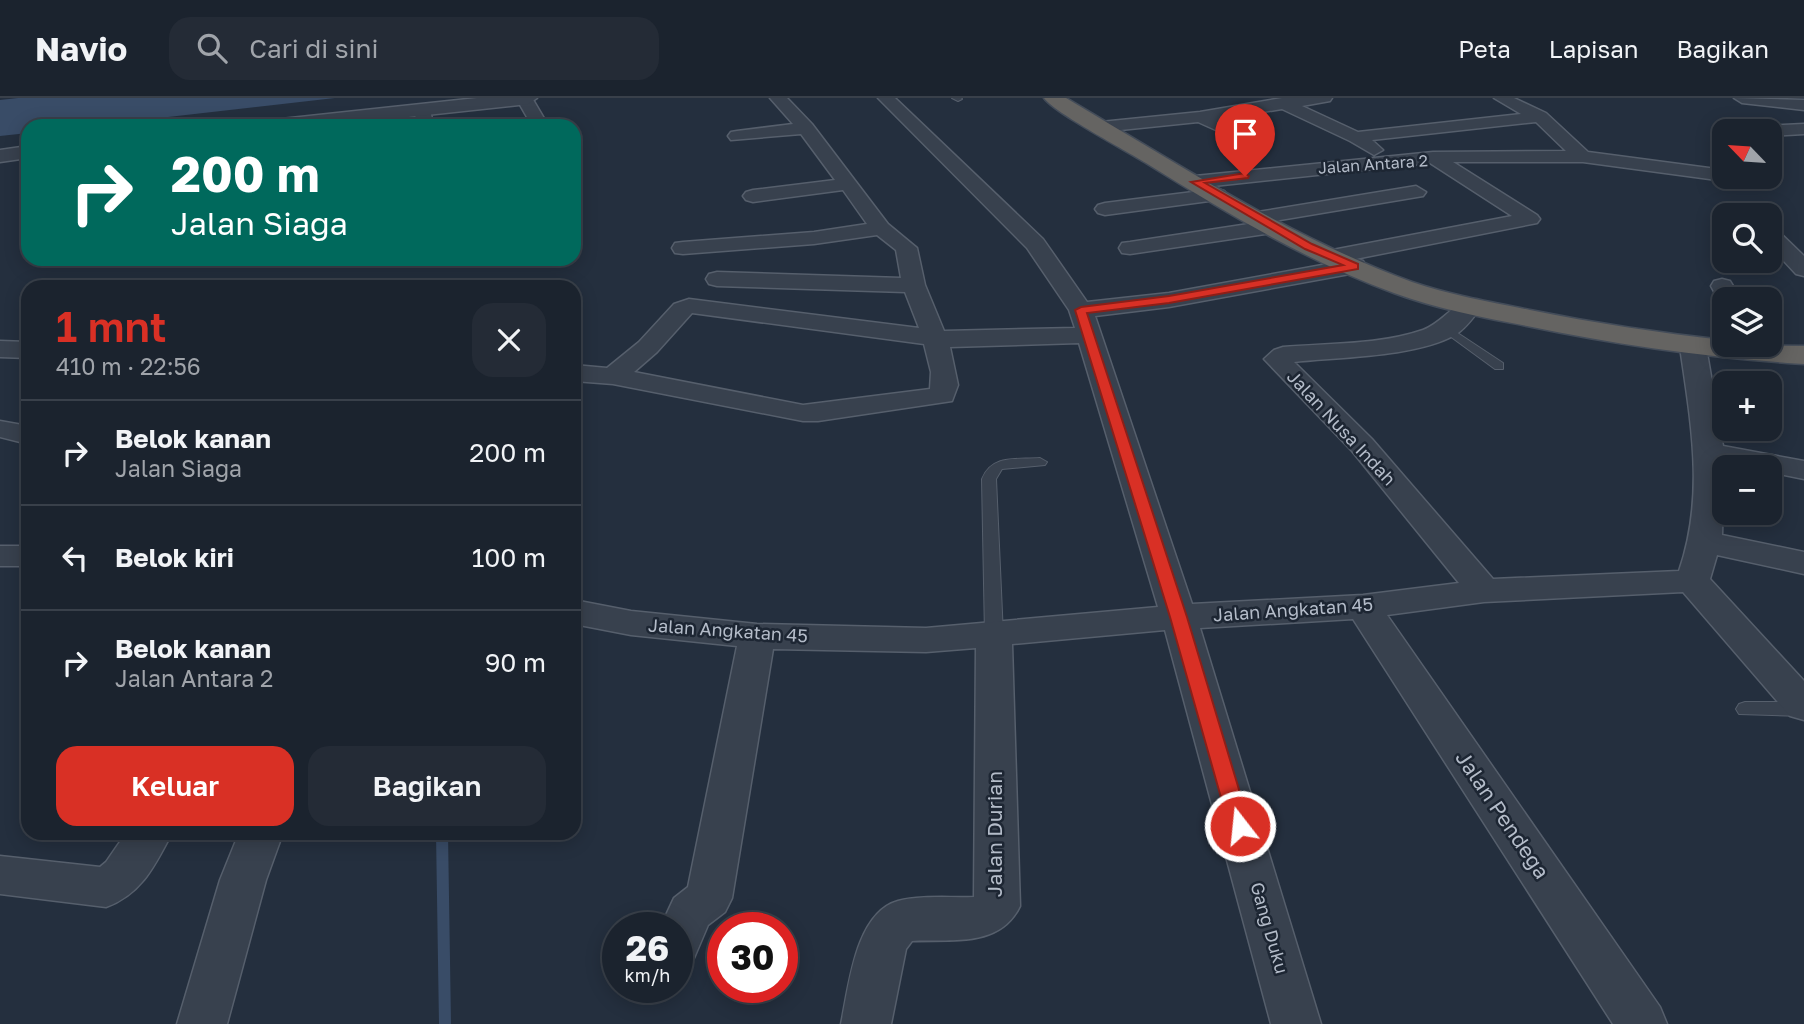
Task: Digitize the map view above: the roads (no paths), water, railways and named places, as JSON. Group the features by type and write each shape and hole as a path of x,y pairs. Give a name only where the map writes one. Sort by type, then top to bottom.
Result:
{"highway":[{"path":"1053,98 1265,223 1330,257 1403,287 1469,307 1693,347 1712,348"},
{"path":"1782,352 1804,355"}],"street":[{"path":"403,119 424,118 526,98 536,119"},
{"path":"581,374 613,376 818,414 942,396 944,391 935,337 914,285 906,248 881,228 806,128 778,98"},
{"name":"Gang Duku","path":"886,98 1035,244 1085,322 1179,617 1296,1024"},
{"path":"1101,127 1200,117 1278,102 1324,98"},
{"path":"1502,98 1540,117 1583,157"},
{"path":"1742,98 1804,105"},
{"path":"1278,102 1356,137 1390,161"},
{"path":"1200,117 1258,144"},
{"path":"1356,137 1540,117"},
{"path":"737,136 806,128"},
{"path":"1782,131 1804,130"},
{"path":"0,156 21,153"},
{"path":"1433,157 1583,157 1712,174"},
{"name":"Jalan Antara 2","path":"1201,185 1433,157 1529,217 1526,221 1330,257"},
{"path":"754,195 848,184"},
{"path":"1090,193 1201,185"},
{"path":"1105,209 1201,185"},
{"path":"1130,248 1416,192"},
{"path":"683,248 814,238 881,228"},
{"path":"1782,247 1804,270"},
{"path":"613,376 648,347 682,309 689,306 954,340 1085,322 1169,300 1354,266"},
{"path":"717,279 914,285"},
{"name":"Jalan Nusa Indah","path":"1469,307 1447,329 1400,342 1283,355 1277,359 1362,445 1484,591"},
{"path":"1693,347 1710,452 1705,542 1692,582 1804,707"},
{"path":"0,349 21,350"},
{"path":"0,429 21,434"},
{"path":"1710,452 1804,470"},
{"path":"1705,542 1804,563"},
{"name":"Jalan Angkatan 45","path":"581,613 631,623 757,636 926,640 1179,617 1363,607 1484,591 1692,582"},
{"name":"Jalan Pendega","path":"1363,607 1642,1024"},
{"name":"Jalan Durian","path":"866,1024 884,940 900,921 983,917 997,906 993,635"},
{"path":"690,912 709,898 757,636"},
{"path":"0,875 106,887 122,876 145,840"},
{"path":"202,1024 243,880 258,840"}],"lane":[{"path":"1447,329 1499,366"},
{"path":"993,635 989,479 998,465 1040,462"},
{"path":"1745,709 1804,707"}],"water":[{"path":"335,98 150,119 21,119 21,134 0,136 0,100"}],"waterway":[{"path":"442,840 445,1024"}]}
